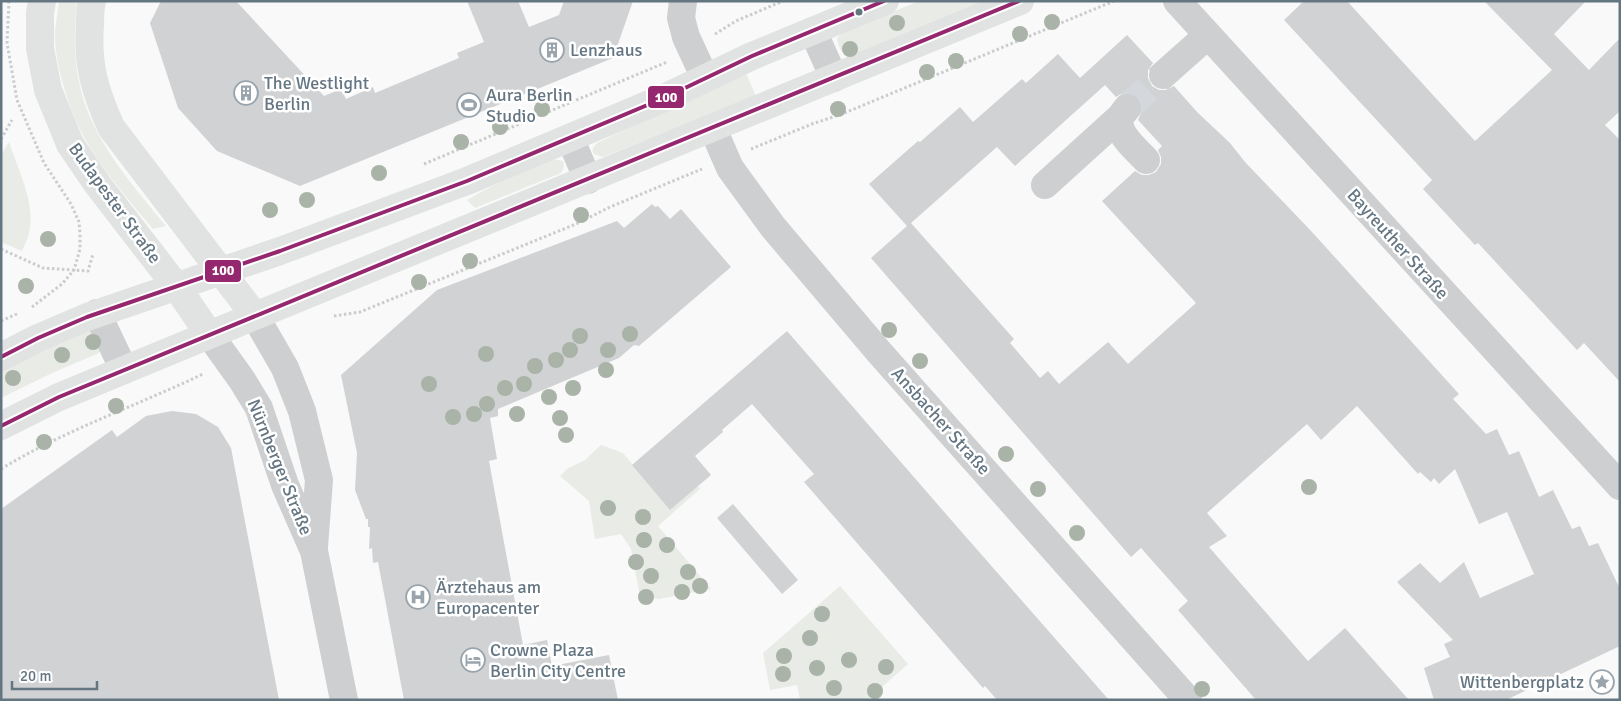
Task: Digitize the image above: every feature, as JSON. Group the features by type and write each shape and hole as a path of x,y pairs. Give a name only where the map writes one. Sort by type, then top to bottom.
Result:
{"main road":[{"name":"Budapester Straße","path":"42,1 40,48 48,90 70,144 98,185 176,286 209,334"},
{"path":"92,1 89,57 93,80 111,127 255,316"},
{"name":"Budapester Straße","path":"1,357 38,338 97,313 280,251 413,202 664,98 752,56 885,1"},
{"path":"1,426 59,397 209,334 1020,1"}],"street":[{"path":"682,1 681,18 686,37 705,78"},
{"name":"Bayreuther Straße","path":"1177,1 1620,486"},
{"path":"813,31 834,78"},
{"path":"1163,74 1208,35"},
{"path":"1045,185 1123,113 1120,128 1146,160"},
{"name":"Ansbacher Straße","path":"713,128 730,168 772,227 1188,700"},
{"path":"570,138 588,180"},
{"path":"97,313 124,370"},
{"name":"Nürnberger Straße","path":"255,316 285,368 302,410 319,480 314,551"},
{"name":"Nürnberger Straße","path":"209,334 242,380 259,408 285,485 314,551 344,700"}],"path":[{"path":"9,1 8,43 17,100 44,163 71,204 79,222 80,249 74,270 62,284 32,307"},
{"path":"708,39 736,21 782,1"},
{"path":"752,148 851,111 1114,1"},
{"path":"422,165 669,61"},
{"path":"1,139 12,120"},
{"path":"328,317 360,312 576,224 610,207 691,174"},
{"path":"1,249 44,268 88,271 93,254"},
{"path":"1,469 27,453 82,426 171,388"}],"shaded area":[{"path":"59,1 77,1 75,42 77,72 84,103 92,122 113,159 166,226 153,229 111,177 82,133 70,105 57,59 55,32"},
{"path":"919,1 986,1 852,57 843,52 838,45 837,38 842,33"},
{"path":"746,73 756,96 603,157 593,153 593,148 597,143"},
{"path":"9,142 25,187 30,210 31,222 29,233 22,251 1,242 1,155"},
{"path":"553,159 563,161 564,167 561,173 475,208 467,200 492,186"},
{"path":"90,330 102,350 97,354 1,398 1,371"},
{"path":"601,445 623,453 670,509 698,486 700,489 658,526 711,589 659,599 640,596 631,549 621,534 595,539 589,501 560,476 567,469 585,460"},
{"path":"840,586 908,664 867,700 800,700 797,685 770,690 763,653"}],"building":[{"path":"161,1 236,1 324,96 341,89 346,99 373,87 375,93 459,58 457,53 484,42 467,1 518,1 529,27 559,15 564,1 633,1 613,58 300,186 217,151 178,108 150,23"},
{"path":"1304,1 1347,1 1475,141 1552,70 1484,1 1586,1 1554,34 1589,70 1620,38 1620,111 1605,125 1620,140 1620,382 1584,343 1577,350 1478,243 1475,245 1423,189 1432,180 1284,20"},
{"path":"1127,35 1153,63 1148,70 1148,78 1152,86 1159,90 1166,90 1174,86 1197,112 1230,143 1245,162 1312,232 1459,394 1453,399 1486,434 1497,429 1509,455 1519,451 1539,497 1553,490 1572,529 1580,526 1589,546 1598,543 1620,589 1620,646 1506,700 1434,700 1424,668 1450,657 1444,644 1453,640 1397,582 1420,563 1440,583 1464,562 1480,598 1534,574 1507,512 1479,524 1455,469 1439,484 1434,478 1431,482 1420,472 1418,474 1357,406 1321,440 1307,424 1207,513 1227,536 1209,547 1308,661 1345,628 1409,700 1256,700 1178,610 1188,601 1141,548 1131,557 871,258 907,226 869,184 918,141 920,142 960,107 973,122 1022,79 1026,83 1058,54 1080,78","holes":["1105,85 1116,97 1128,92 1141,101 1143,109 1138,120 1162,146 1158,150 1161,164 1156,172 1149,175 1142,175 1135,171 1102,201 1196,303 1128,364 1108,342 1059,384 1048,371 1040,378 1010,343 1014,339 911,223 997,147 1015,166"]},
{"path":"652,204 655,207 658,206 670,219 681,209 731,267 639,346 634,345 619,358 498,409 498,416 490,418 497,459 489,461 523,645 547,640 552,666 609,655 618,700 404,700 378,562 373,563 372,548 369,549 370,527 368,527 368,519 366,519 355,490 357,453 341,375 437,290 617,221 624,228"},
{"path":"787,331 1109,700 997,700 985,686 983,688 804,482 814,474 752,404 695,456 711,475 670,510 632,465"},
{"path":"172,411 196,414 218,427 231,448 279,700 1,700 1,509 112,430 117,437 146,416"},
{"path":"733,504 798,580 782,594 717,518"}],"tunnel":[{"path":"1127,108 1163,75"}],"transit line":[{"name":"100","path":"1,357 38,338 87,317 280,251 467,181 664,98 752,56 884,1"},
{"name":"100","path":"1,426 59,397 1019,1"}],"place":[{"name":"Lenzhaus","path":"552,50"},
{"name":"The Westlight Berlin","path":"246,93"},
{"name":"Aura Berlin Studio","path":"469,105"},
{"name":"Ärztehaus am Europacenter","path":"418,597"},
{"name":"Crowne Plaza Berlin City Centre","path":"473,660"},
{"name":"Wittenbergplatz","path":"1602,682"}]}
